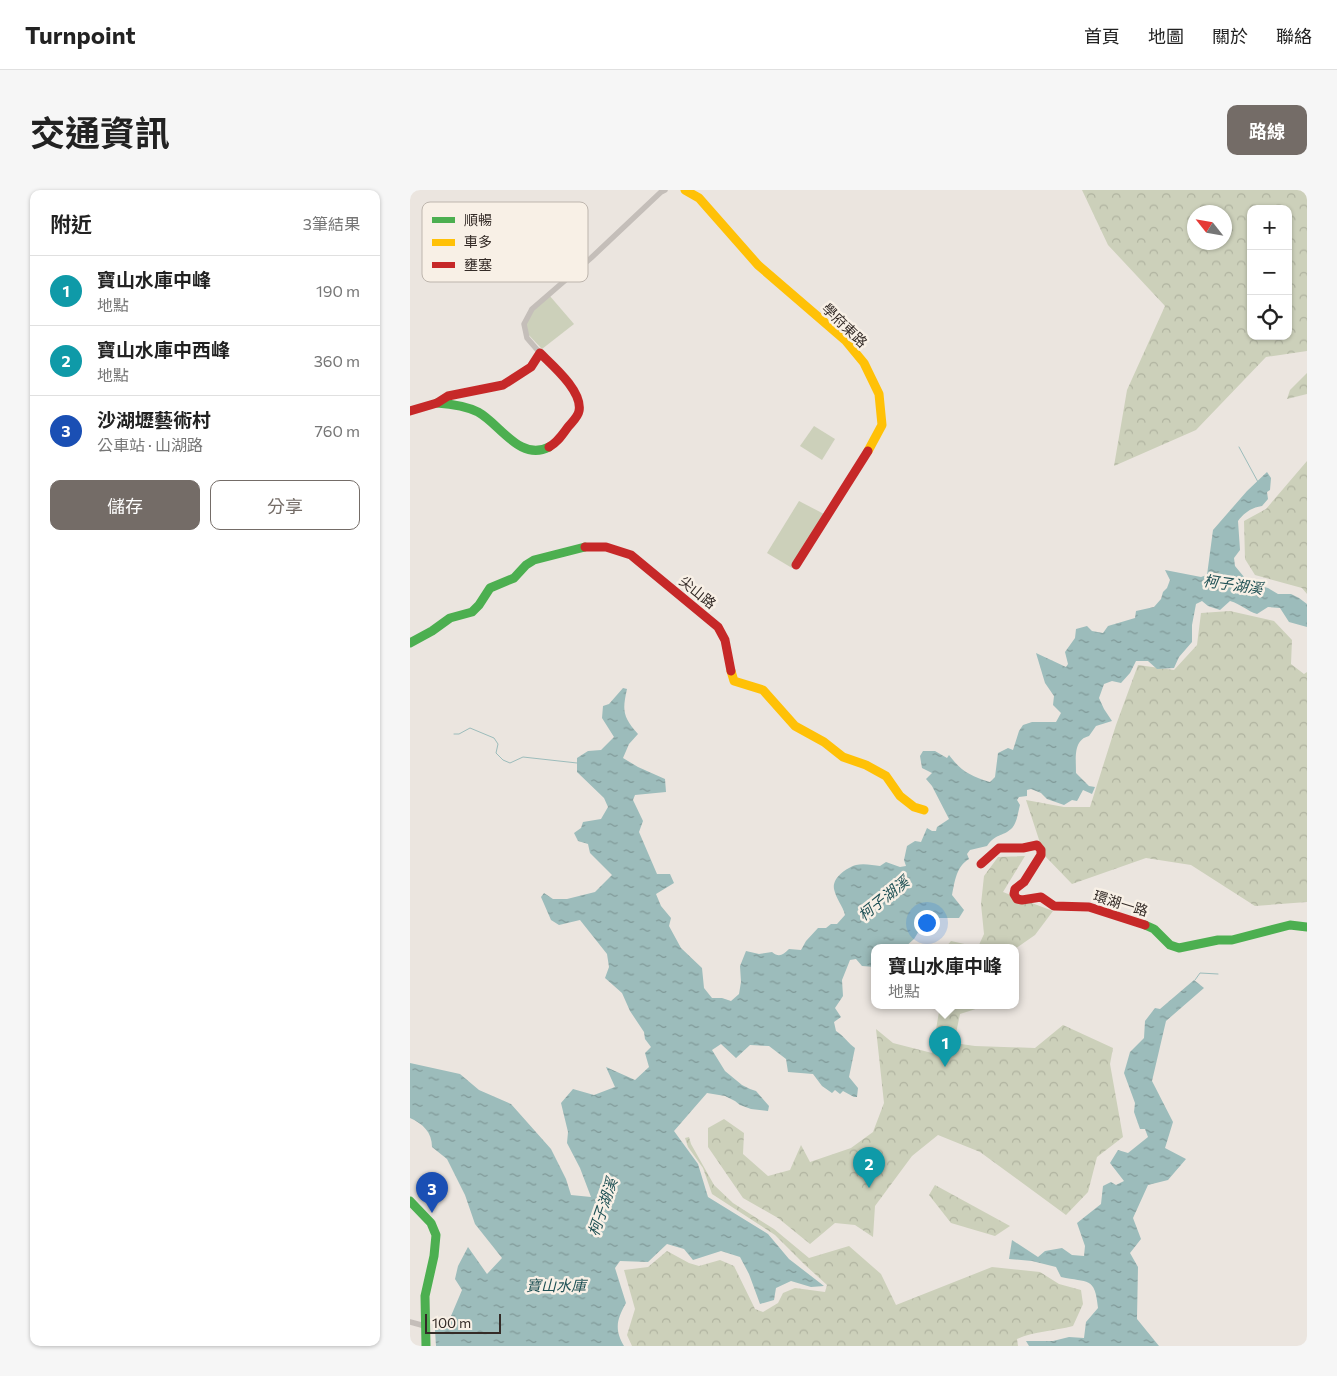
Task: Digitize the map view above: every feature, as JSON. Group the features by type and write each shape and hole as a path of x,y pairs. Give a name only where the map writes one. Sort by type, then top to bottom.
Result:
{"street":[{"path":"588,261 665,190"},
{"name":"學府東路","path":"685,190 699,198 758,265 845,340 864,363 879,394 882,424 876,438 796,565"},
{"path":"410,411 437,404 456,404 482,415 513,441 531,451 541,451 559,441 579,411 579,400 569,384 527,338 524,324 532,309 563,282"},
{"path":"437,404 448,396 503,385 531,367 540,353"},
{"name":"尖山路","path":"410,643 450,618 472,612 490,588 514,578 526,565 534,560 591,545 620,550 631,555 718,627 726,640 734,681 763,690 796,726 824,742 843,757 866,765 886,776 900,796 914,807 924,810"},
{"name":"環湖一路","path":"981,864 999,848 1023,848 1037,845 1041,850 1041,855 1024,882 1015,888 1014,894 1017,899 1041,897 1054,906 1089,907 1106,911 1154,929 1170,945 1179,948 1187,948 1218,940 1232,940 1290,924 1307,927"},
{"path":"410,1201 431,1223 436,1235 434,1256 425,1296 424,1326 426,1346"},
{"path":"410,1322 424,1326"}],"green space":[{"path":"1082,190 1307,190 1307,351 1266,357 1196,430 1114,466 1127,390 1165,306 1108,245"},
{"path":"549,295 574,324 542,349 525,331 527,314"},
{"path":"1307,373 1307,394 1287,399 1290,390"},
{"path":"814,426 835,439 822,460 800,446"},
{"path":"1307,461 1307,594 1302,588 1255,575 1245,559 1244,521 1266,509"},
{"path":"799,501 824,514 792,568 767,553"},
{"path":"1230,611 1274,621 1292,640 1291,664 1304,674 1307,672 1307,902 1255,906 1191,865 1146,858 1072,884 1044,855 1026,800 1064,807 1090,807 1116,725 1138,665 1174,670 1197,645 1201,613"},
{"path":"1025,856 1003,892 1053,911 1035,935 1019,946 1019,944 979,944 984,934 981,904 984,876 998,857"},
{"path":"951,941 964,944 948,944"},
{"path":"939,1009 976,1009 960,1014 954,1043 975,1046 1035,1048 1063,1025 1113,1048 1110,1064 1123,1137 1097,1157 1088,1192 1066,1215 980,1152 938,1135 912,1156 875,1206 873,1237 855,1225 835,1223 810,1244 778,1218 743,1198 708,1147 708,1128 724,1119 744,1133 743,1154 768,1176 790,1170 801,1145 810,1162 851,1148 873,1132 884,1103 876,1029 893,1043 932,1053"},
{"path":"689,1137 714,1185 733,1203 774,1229 809,1258 849,1246 881,1274 896,1305 992,1267 1040,1272 1059,1284 1081,1290 1083,1304 1073,1326 1024,1336 1017,1339 1018,1346 632,1346 627,1335 635,1309 624,1270 648,1267 667,1251 689,1263 699,1266 720,1260 734,1266 755,1309 763,1312 778,1303 783,1293 795,1288 825,1292 827,1285 775,1235 712,1194 703,1168 688,1147 685,1138"},
{"path":"935,1185 1010,1226 995,1236 951,1223 929,1195"}],"water":[{"name":"寶山水庫","path":"1267,472 1271,478 1270,490 1267,492 1268,499 1262,506 1248,511 1238,521 1240,550 1234,558 1235,566 1249,583 1268,588 1278,594 1291,594 1307,604 1307,627 1289,622 1280,608 1268,607 1257,614 1230,601 1220,610 1208,606 1202,601 1196,604 1192,625 1192,642 1179,657 1174,668 1157,669 1148,661 1136,661 1130,673 1121,683 1112,681 1104,684 1099,698 1112,721 1096,726 1089,736 1080,741 1076,750 1076,773 1089,786 1095,787 1092,794 1083,790 1077,801 1072,800 1064,805 1047,799 1041,793 1031,789 1027,790 1027,796 1019,797 1017,800 1020,805 1013,827 993,839 987,846 970,850 967,854 969,859 959,870 952,895 964,910 959,918 927,918 914,939 908,944 871,944 871,967 862,966 856,959 850,960 842,980 843,996 835,1008 841,1017 834,1022 836,1031 855,1048 849,1077 858,1088 857,1097 843,1091 840,1094 835,1090 832,1093 822,1086 813,1074 788,1072 786,1059 769,1046 750,1045 736,1058 721,1044 712,1050 725,1071 742,1085 756,1091 769,1106 768,1111 751,1109 725,1096 707,1093 674,1131 698,1164 708,1197 768,1234 789,1259 824,1286 811,1287 791,1281 776,1288 774,1300 760,1304 749,1274 740,1257 721,1251 693,1260 684,1249 667,1244 648,1262 620,1261 615,1268 626,1303 620,1314 618,1324 619,1334 624,1346 436,1346 435,1330 451,1316 462,1290 455,1279 458,1266 468,1247 487,1274 502,1258 475,1224 465,1195 447,1159 432,1147 432,1142 426,1129 410,1118 410,1063 460,1074 479,1090 511,1104 551,1149 566,1179 571,1195 591,1197 580,1168 567,1143 568,1132 561,1103 573,1089 594,1095 615,1087 606,1067 635,1080 649,1067 645,1053 651,1047 645,1039 644,1032 630,1011 622,993 605,978 609,967 607,954 580,920 559,925 551,920 541,897 544,893 553,899 567,899 595,892 612,875 590,853 588,844 578,841 574,833 581,828 583,822 601,819 608,807 604,798 577,772 577,758 588,751 601,750 614,737 602,718 603,706 609,704 623,688 627,689 624,703 625,713 629,723 638,734 629,744 623,758 665,779 666,792 635,795 633,800 643,821 639,832 657,874 670,874 674,883 656,894 661,906 671,918 669,926 681,948 702,968 704,988 712,998 722,998 731,1001 739,994 741,982 740,966 746,951 759,954 772,952 779,955 789,949 801,950 806,941 818,928 826,928 831,924 837,924 845,915 834,889 837,877 848,868 859,864 880,866 886,862 900,867 906,866 904,860 907,846 915,841 921,842 927,828 936,831 937,827 949,819 932,786 926,779 932,773 922,768 920,756 923,751 935,751 947,758 949,755 966,772 990,782 995,777 998,753 1008,748 1013,750 1023,725 1032,722 1056,722 1061,713 1053,705 1054,696 1045,683 1036,653 1066,667 1068,664 1065,652 1075,638 1076,629 1087,626 1092,631 1103,633 1108,626 1135,618 1136,611 1154,607 1161,599 1170,580 1165,570 1201,577 1207,575 1213,530 1247,491"},
{"path":"1194,980 1204,988 1166,1021 1152,1081 1173,1122 1165,1148 1186,1159 1168,1180 1148,1185 1133,1218 1141,1239 1130,1253 1138,1267 1137,1319 1159,1346 1029,1346 1026,1341 1053,1341 1069,1337 1084,1338 1086,1322 1098,1308 1097,1298 1092,1286 1084,1281 1061,1277 1056,1267 1032,1261 1009,1259 1012,1240 1038,1257 1045,1251 1062,1248 1072,1255 1084,1256 1085,1246 1077,1223 1101,1204 1103,1186 1111,1182 1116,1185 1124,1181 1110,1163 1118,1150 1128,1153 1148,1137 1145,1129 1140,1129 1134,1112 1135,1103 1124,1073 1130,1052 1144,1038 1145,1021 1155,1008 1160,1009"}],"waterway":[{"path":"1239,447 1258,482"},
{"path":"454,734 459,734 470,728 494,738 498,744 496,753 503,760 510,763 523,757 577,763"},
{"path":"1195,980 1200,973 1218,974"}],"traffic: fast":[{"path":"437,403 468,408 478,412 511,440 529,450 549,447"},
{"path":"410,643 450,618 472,612 490,588 514,578 526,565 534,560 585,547"},
{"path":"1145,925 1154,929 1170,945 1179,948 1218,940 1232,940 1290,925 1307,927"},
{"path":"410,1201 431,1223 436,1235 434,1256 425,1296 426,1346"}],"traffic: slow":[{"path":"685,190 699,198 758,265 845,340 864,363 879,394 882,425 868,451"},
{"path":"731,671 734,681 763,690 795,726 824,742 843,757 866,765 886,776 900,796 914,807 924,810"}],"traffic: jam":[{"path":"410,411 437,403 448,396 503,385 531,367 540,353 566,379 579,403 579,411 576,417 557,441 549,447"},
{"path":"796,565 868,451"},
{"path":"585,547 606,547 631,555 718,627 725,640 731,671"},
{"path":"981,864 999,848 1023,848 1037,845 1041,850 1041,855 1024,882 1015,889 1014,894 1017,899 1041,897 1054,906 1089,907 1145,925"}],"place":[{"name":"寶山水庫中峰","path":"945,1067"},
{"name":"寶山水庫中西峰","path":"869,1188"},
{"name":"沙湖壢藝術村","path":"432,1213"}],"water label":[{"name":"柯子湖溪","path":"1233,584"},
{"name":"柯子湖溪","path":"883,898"},
{"name":"柯子湖溪","path":"602,1207"}]}
